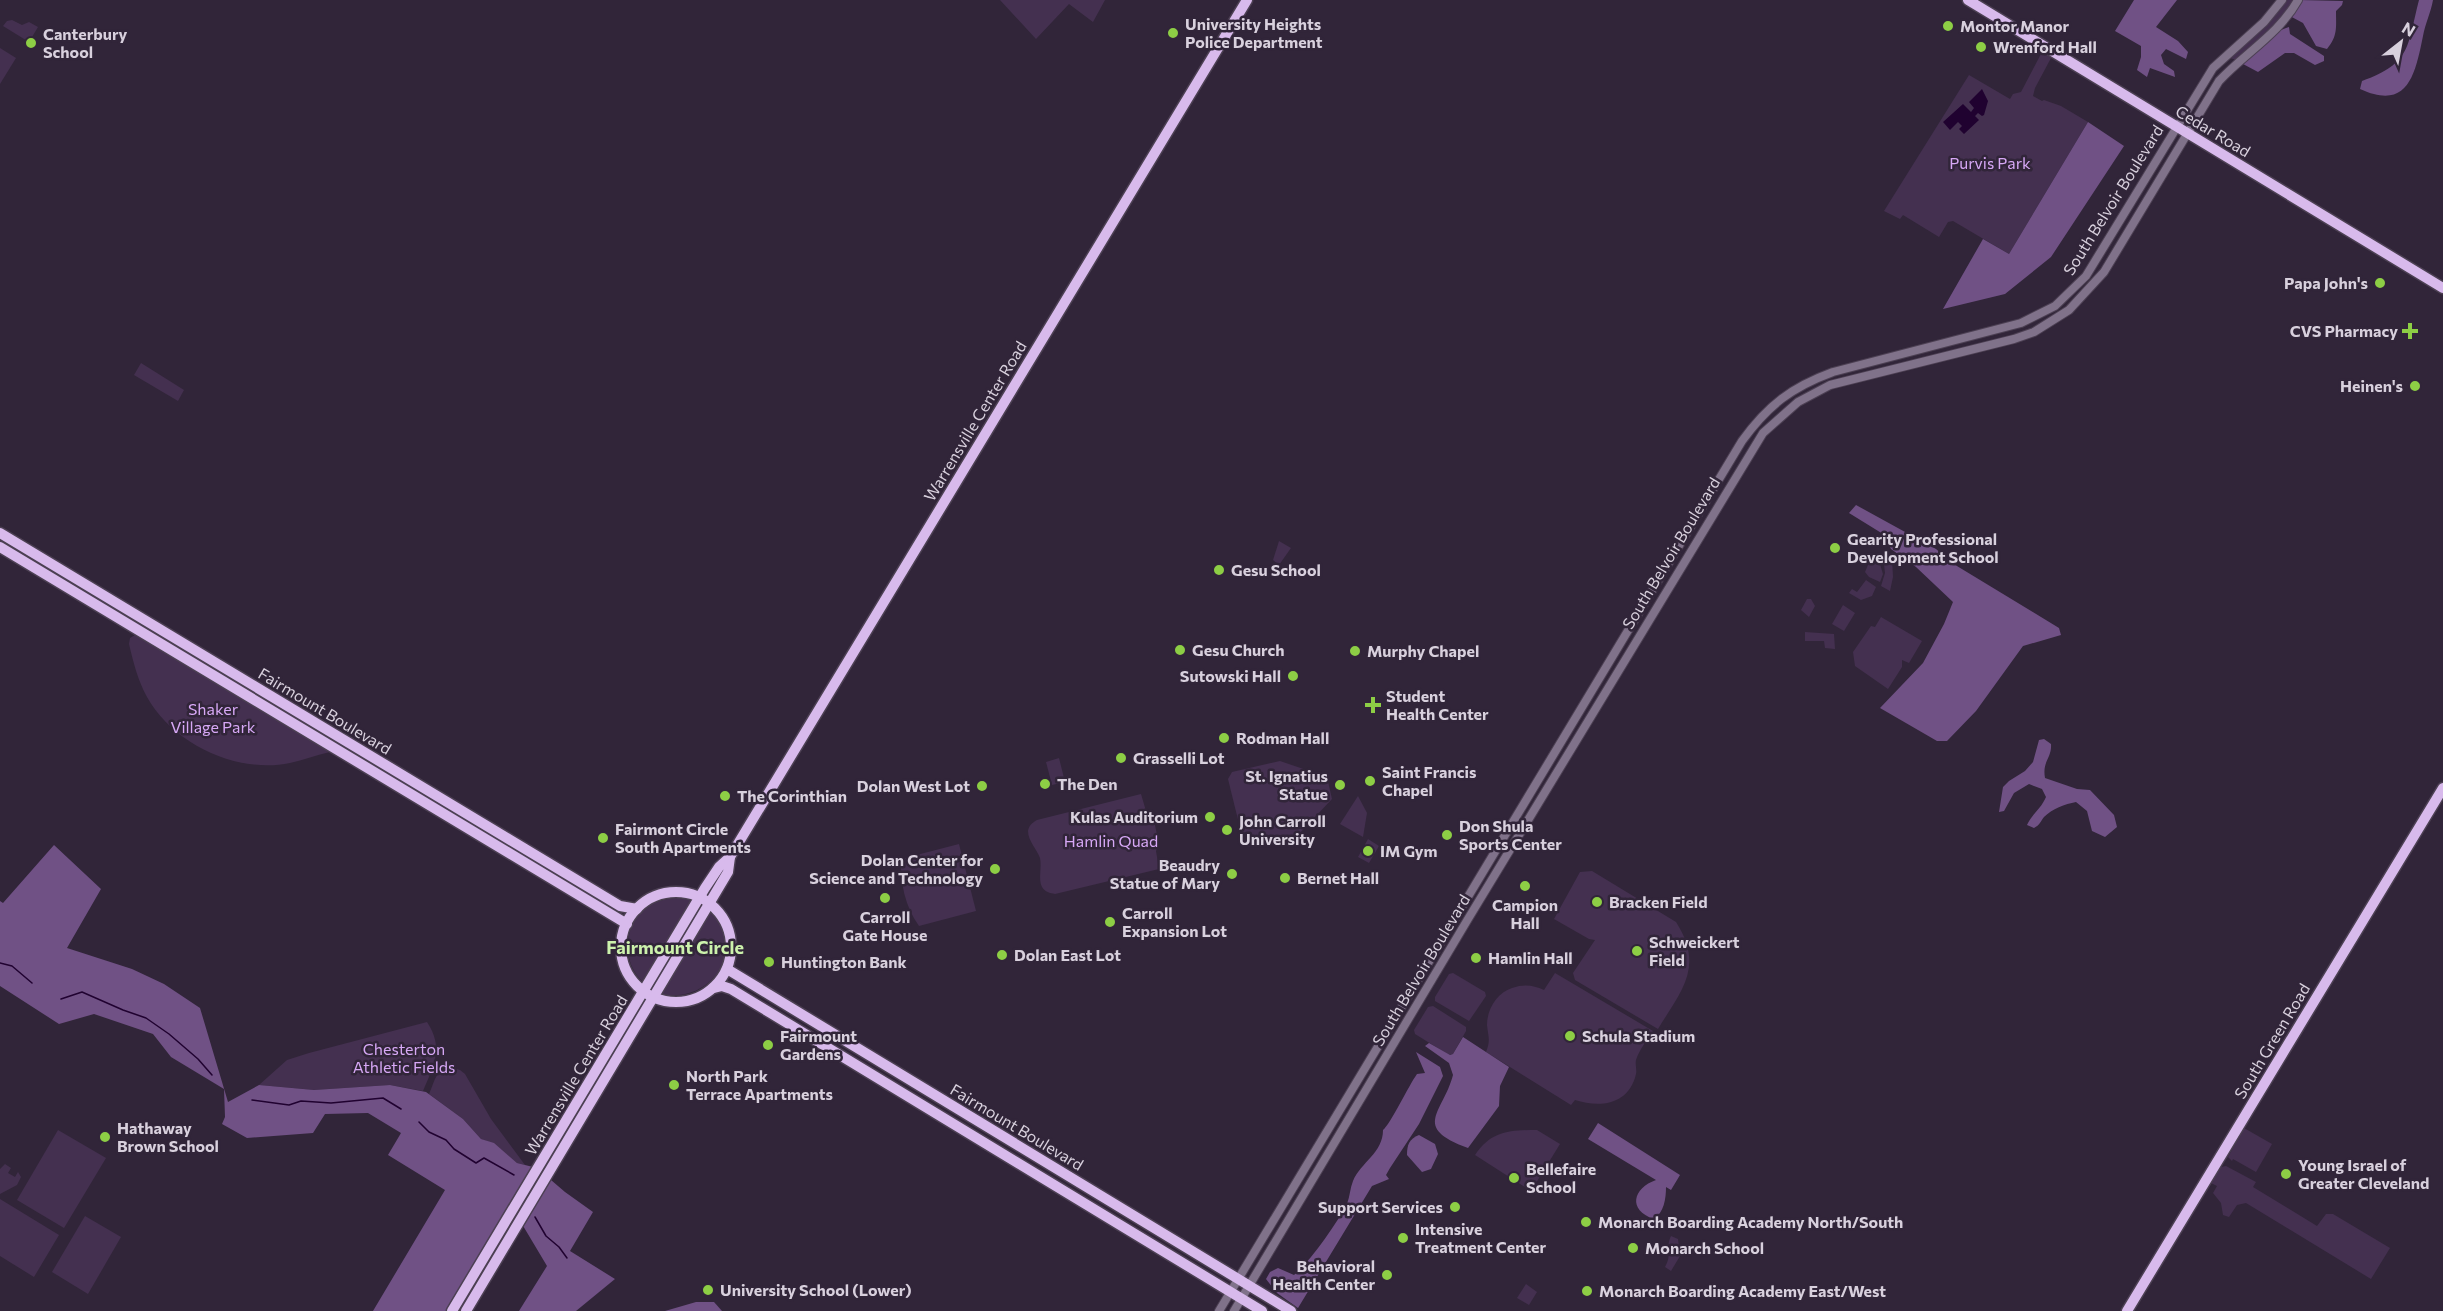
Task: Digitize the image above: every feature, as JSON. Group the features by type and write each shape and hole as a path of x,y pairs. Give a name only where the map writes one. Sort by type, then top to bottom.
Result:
{"main road":[{"name":"Warrensville Center Road","path":"452,1311 643,991 704,900 728,872 730,857 1247,0"},
{"name":"Cedar Road","path":"1968,0 2443,288"},
{"name":"Fairmount Boulevard","path":"0,533 620,906 637,909"},
{"name":"Fairmount Boulevard","path":"0,547 627,924"},
{"name":"South Green Road","path":"2127,1311 2443,788"},
{"path":"668,893 684,893 704,900 722,916 729,930 731,950 727,969 714,988 702,996 685,1001 668,1001 643,991 632,980 623,961 622,940 627,924 637,909 653,898 668,893"},
{"name":"Warrensville Center Road","path":"466,1311 654,997 704,900"},
{"name":"Fairmount Boulevard","path":"727,969 1291,1311"},
{"name":"Fairmount Boulevard","path":"714,988 722,986 731,989 1262,1311"}],"street":[{"name":"South Belvoir Boulevard","path":"1219,1311 1756,421 1785,394 1812,380 1833,372 2021,323 2055,306 2086,276 2213,68 2264,21 2282,0"},
{"name":"South Belvoir Boulevard","path":"1234,1311 1753,446 1773,422 1798,402 1830,385 2014,339 2049,324 2069,310 2104,272 2219,81 2275,31 2298,0"},
{"path":"1670,562 1679,568"}],"green space":[{"path":"1000,0 1105,0 1093,22 1069,4 1036,39"},
{"path":"2286,0 2295,0 2280,21 2236,60 2230,58"},
{"path":"12,20 22,25 29,22 38,27 29,42 3,26 7,21"},
{"path":"0,48 16,58 0,84"},
{"name":"Purvis Park","path":"2042,52 2051,58 2033,96 2061,106 2088,122 2009,254 1953,221 1948,222 1939,237 1903,215 1900,219 1884,211 1969,75 2010,99 2013,94 2021,92"},
{"path":"141,363 184,390 178,401 134,375"},
{"path":"1279,541 1291,548 1279,565 1273,560"},
{"path":"1872,553 1886,562 1892,559 1893,577 1890,591 1881,586 1885,573 1884,564 1870,556"},
{"path":"1870,560 1880,564 1883,574 1880,582 1869,577 1865,572"},
{"path":"1866,580 1876,587 1872,596 1861,600 1849,593 1852,589 1857,592"},
{"path":"1807,599 1811,599 1815,606 1809,617 1801,610"},
{"path":"1843,605 1855,613 1844,631 1832,624"},
{"path":"1881,617 1922,641 1909,663 1902,660 1902,667 1888,689 1855,666 1853,652 1871,626 1875,627"},
{"path":"1805,632 1834,634 1835,649 1825,648 1824,641 1805,641"},
{"name":"Shaker Village Park","path":"135,635 330,752 290,763 270,765 249,764 208,752 173,729 158,714 147,697 136,671 129,644 130,638"},
{"path":"1059,758 1065,782 1052,785 1046,762"},
{"path":"1280,761 1327,777 1332,799 1298,835 1248,847 1244,844 1228,779 1232,772"},
{"name":"Hamlin Quad","path":"1141,794 1146,811 1153,816 1159,844 1156,851 1159,869 1055,894 1043,889 1040,881 1040,858 1028,835 1031,824 1037,820"},
{"path":"1358,796 1367,813 1363,837 1340,824"},
{"name":"IM Gym","path":"1368,839 1379,846 1369,863 1358,857"},
{"path":"959,844 976,911 919,926 904,894 901,859"},
{"name":"Schweickert Field","path":"1592,871 1676,922 1684,938 1689,952 1686,978 1675,1003 1658,1029 1575,980 1573,973 1595,940 1589,939 1554,919 1580,872"},
{"path":"679,898 691,902 642,981 636,974 629,957 628,938 634,921 653,903"},
{"path":"710,912 721,927 726,942 725,957 719,971 696,991 680,995 662,994 708,913"},
{"path":"1453,973 1485,992 1486,996 1469,1021 1435,1001 1435,997 1449,974"},
{"name":"Schula Stadium","path":"1555,973 1653,1031 1637,1056 1636,1074 1632,1084 1627,1092 1612,1102 1594,1104 1575,1100 1571,1105 1486,1052 1489,1041 1487,1019 1497,998 1507,990 1521,986 1532,986 1544,990"},
{"path":"1433,1006 1466,1027 1453,1054 1449,1055 1415,1034 1414,1030 1428,1007"},
{"name":"Chesterton Athletic Fields","path":"427,1022 435,1040 436,1056 423,1091 390,1085 314,1090 259,1085 287,1060"},
{"path":"452,1068 465,1074 491,1119 525,1165 517,1163 494,1144 481,1139 463,1119 429,1094 439,1074"},
{"path":"2244,1128 2272,1144 2256,1172 2228,1157"},
{"path":"58,1130 106,1158 64,1228 17,1200"},
{"path":"1537,1130 1560,1144 1531,1191 1475,1155 1488,1141 1502,1134"},
{"path":"5,1164 11,1168 8,1173 15,1177 18,1172 21,1177 17,1185 0,1194 0,1169"},
{"path":"2226,1166 2256,1182 2253,1187 2317,1226 2326,1214 2333,1214 2390,1248 2371,1279 2246,1203 2237,1205 2229,1217 2223,1215 2221,1203 2213,1193 2217,1186 2211,1183 2221,1167"},
{"path":"0,1199 59,1235 34,1277 0,1256"},
{"path":"85,1216 121,1237 88,1294 52,1272"},
{"path":"1671,1236 1678,1239 1680,1256 1671,1271 1665,1267"},
{"path":"1526,1284 1537,1292 1529,1305 1517,1298"}],"shaded area":[{"path":"2134,0 2177,0 2156,27 2178,41 2188,52 2186,59 2166,49 2161,55 2164,64 2174,71 2175,77 2150,68 2147,77 2137,70 2141,57 2141,46 2115,31"},
{"path":"2298,0 2343,1 2336,11 2335,35 2327,49 2316,46 2303,23 2288,15"},
{"path":"2419,0 2433,0 2412,76 2399,92 2389,95 2376,95 2360,89 2362,81 2390,67 2405,51"},
{"path":"2289,27 2290,34 2324,56 2324,61 2315,65 2294,53 2285,53 2258,72 2243,64 2263,42"},
{"path":"1982,89 1988,101 1984,115 1978,113 1975,116 1979,120 1964,134 1959,129 1962,126 1958,122 1950,130 1943,122 1963,104 1971,112 1974,108 1969,102"},
{"path":"2088,122 2124,146 2051,257 2005,294 1943,309 1983,239 2009,254"},
{"path":"1856,505 1936,549 1952,563 2059,628 2061,635 2023,646 1976,711 1947,741 1937,741 1880,708 1923,663 1953,602 1916,567 1891,549 1883,534 1849,513"},
{"path":"2044,739 2051,744 2044,772 2045,778 2077,789 2090,790 2114,815 2117,827 2105,837 2092,831 2087,811 2076,802 2051,812 2034,828 2027,825 2046,797 2042,789 2029,784 2014,793 2004,811 1999,812 2003,787 2033,762 2039,740"},
{"path":"54,845 101,889 67,948 132,969 164,984 200,1008 228,1102 259,1085 314,1090 390,1085 426,1092 463,1119 481,1139 494,1143 517,1163 537,1168 593,1212 570,1251 615,1279 576,1311 519,1311 547,1266 513,1209 452,1311 373,1311 445,1190 388,1155 401,1133 368,1113 325,1114 313,1133 247,1138 222,1124 225,1117 224,1089 171,1057 153,1034 94,1014 59,1024 0,986 0,901 3,903"},
{"path":"1463,1037 1509,1067 1500,1086 1499,1106 1468,1148 1440,1133 1436,1126 1435,1118 1438,1109 1453,1075 1449,1063 1425,1046 1429,1043 1450,1055 1453,1054"},
{"path":"1416,1052 1440,1067 1443,1076 1419,1124 1386,1175 1389,1179 1372,1186 1298,1308 1277,1293 1266,1279 1270,1272 1278,1268 1294,1275 1315,1252 1337,1221 1347,1204 1357,1174 1376,1151 1383,1130 1417,1074 1425,1073"},
{"path":"1598,1123 1680,1175 1671,1190 1666,1187 1664,1205 1654,1219 1640,1210 1636,1199 1642,1188 1656,1180 1588,1139"},
{"path":"1419,1135 1435,1144 1438,1154 1431,1169 1422,1172 1407,1155 1409,1143"},
{"path":"696,1302 714,1302 722,1311 665,1311"}],"waterway":[{"path":"0,963 12,966 32,983"},
{"path":"61,999 82,992 146,1018 198,1059 212,1075"},
{"path":"252,1100 289,1105 301,1101 331,1103 383,1098 401,1109"},
{"path":"419,1122 429,1132 446,1140 454,1149 476,1163 484,1158 514,1175"},
{"path":"535,1217 546,1236 559,1247 567,1258"}],"place":[{"name":"Montor Manor","path":"1948,26"},
{"name":"University Heights Police Department","path":"1173,33"},
{"name":"Canterbury School","path":"31,43"},
{"name":"Wrenford Hall","path":"1981,47"},
{"name":"Papa John's","path":"2380,283"},
{"name":"CVS Pharmacy","path":"2410,331"},
{"name":"Heinen's","path":"2415,386"},
{"name":"Gearity Professional Development School","path":"1835,548"},
{"name":"Gesu School","path":"1219,570"},
{"name":"Gesu Church","path":"1180,650"},
{"name":"Murphy Chapel","path":"1355,651"},
{"name":"Sutowski Hall","path":"1293,676"},
{"name":"Student Health Center","path":"1373,705"},
{"name":"Rodman Hall","path":"1224,738"},
{"name":"Grasselli Lot","path":"1121,758"},
{"name":"Saint Francis Chapel","path":"1370,781"},
{"name":"The Den","path":"1045,784"},
{"name":"St. Ignatius Statue","path":"1340,785"},
{"name":"Dolan West Lot","path":"982,786"},
{"name":"The Corinthian","path":"725,796"},
{"name":"Kulas Auditorium","path":"1210,817"},
{"name":"John Carroll University","path":"1227,830"},
{"name":"Don Shula Sports Center","path":"1447,835"},
{"name":"Fairmont Circle South Apartments","path":"603,838"},
{"name":"IM Gym","path":"1368,851"},
{"name":"Dolan Center for Science and Technology","path":"995,869"},
{"name":"Beaudry Statue of Mary","path":"1232,874"},
{"name":"Bernet Hall","path":"1285,878"},
{"name":"Campion Hall","path":"1525,886"},
{"name":"Carroll Gate House","path":"885,898"},
{"name":"Bracken Field","path":"1597,902"},
{"name":"Carroll Expansion Lot","path":"1110,922"},
{"name":"Schweickert Field","path":"1637,951"},
{"name":"Dolan East Lot","path":"1002,955"},
{"name":"Hamlin Hall","path":"1476,958"},
{"name":"Huntington Bank","path":"769,962"},
{"name":"Schula Stadium","path":"1570,1036"},
{"name":"Fairmount Gardens","path":"768,1045"},
{"name":"North Park Terrace Apartments","path":"674,1085"},
{"name":"Hathaway Brown School","path":"105,1137"},
{"name":"Young Israel of Greater Cleveland","path":"2286,1174"},
{"name":"Bellefaire School","path":"1514,1178"},
{"name":"Support Services","path":"1455,1207"},
{"name":"Monarch Boarding Academy North/South","path":"1586,1222"},
{"name":"Intensive Treatment Center","path":"1403,1238"},
{"name":"Monarch School","path":"1633,1248"},
{"name":"Behavioral Health Center","path":"1387,1275"},
{"name":"University School (Lower)","path":"708,1290"},
{"name":"Monarch Boarding Academy East/West","path":"1587,1291"}],"district":[{"name":"Fairmount Circle","path":"675,948"}]}
